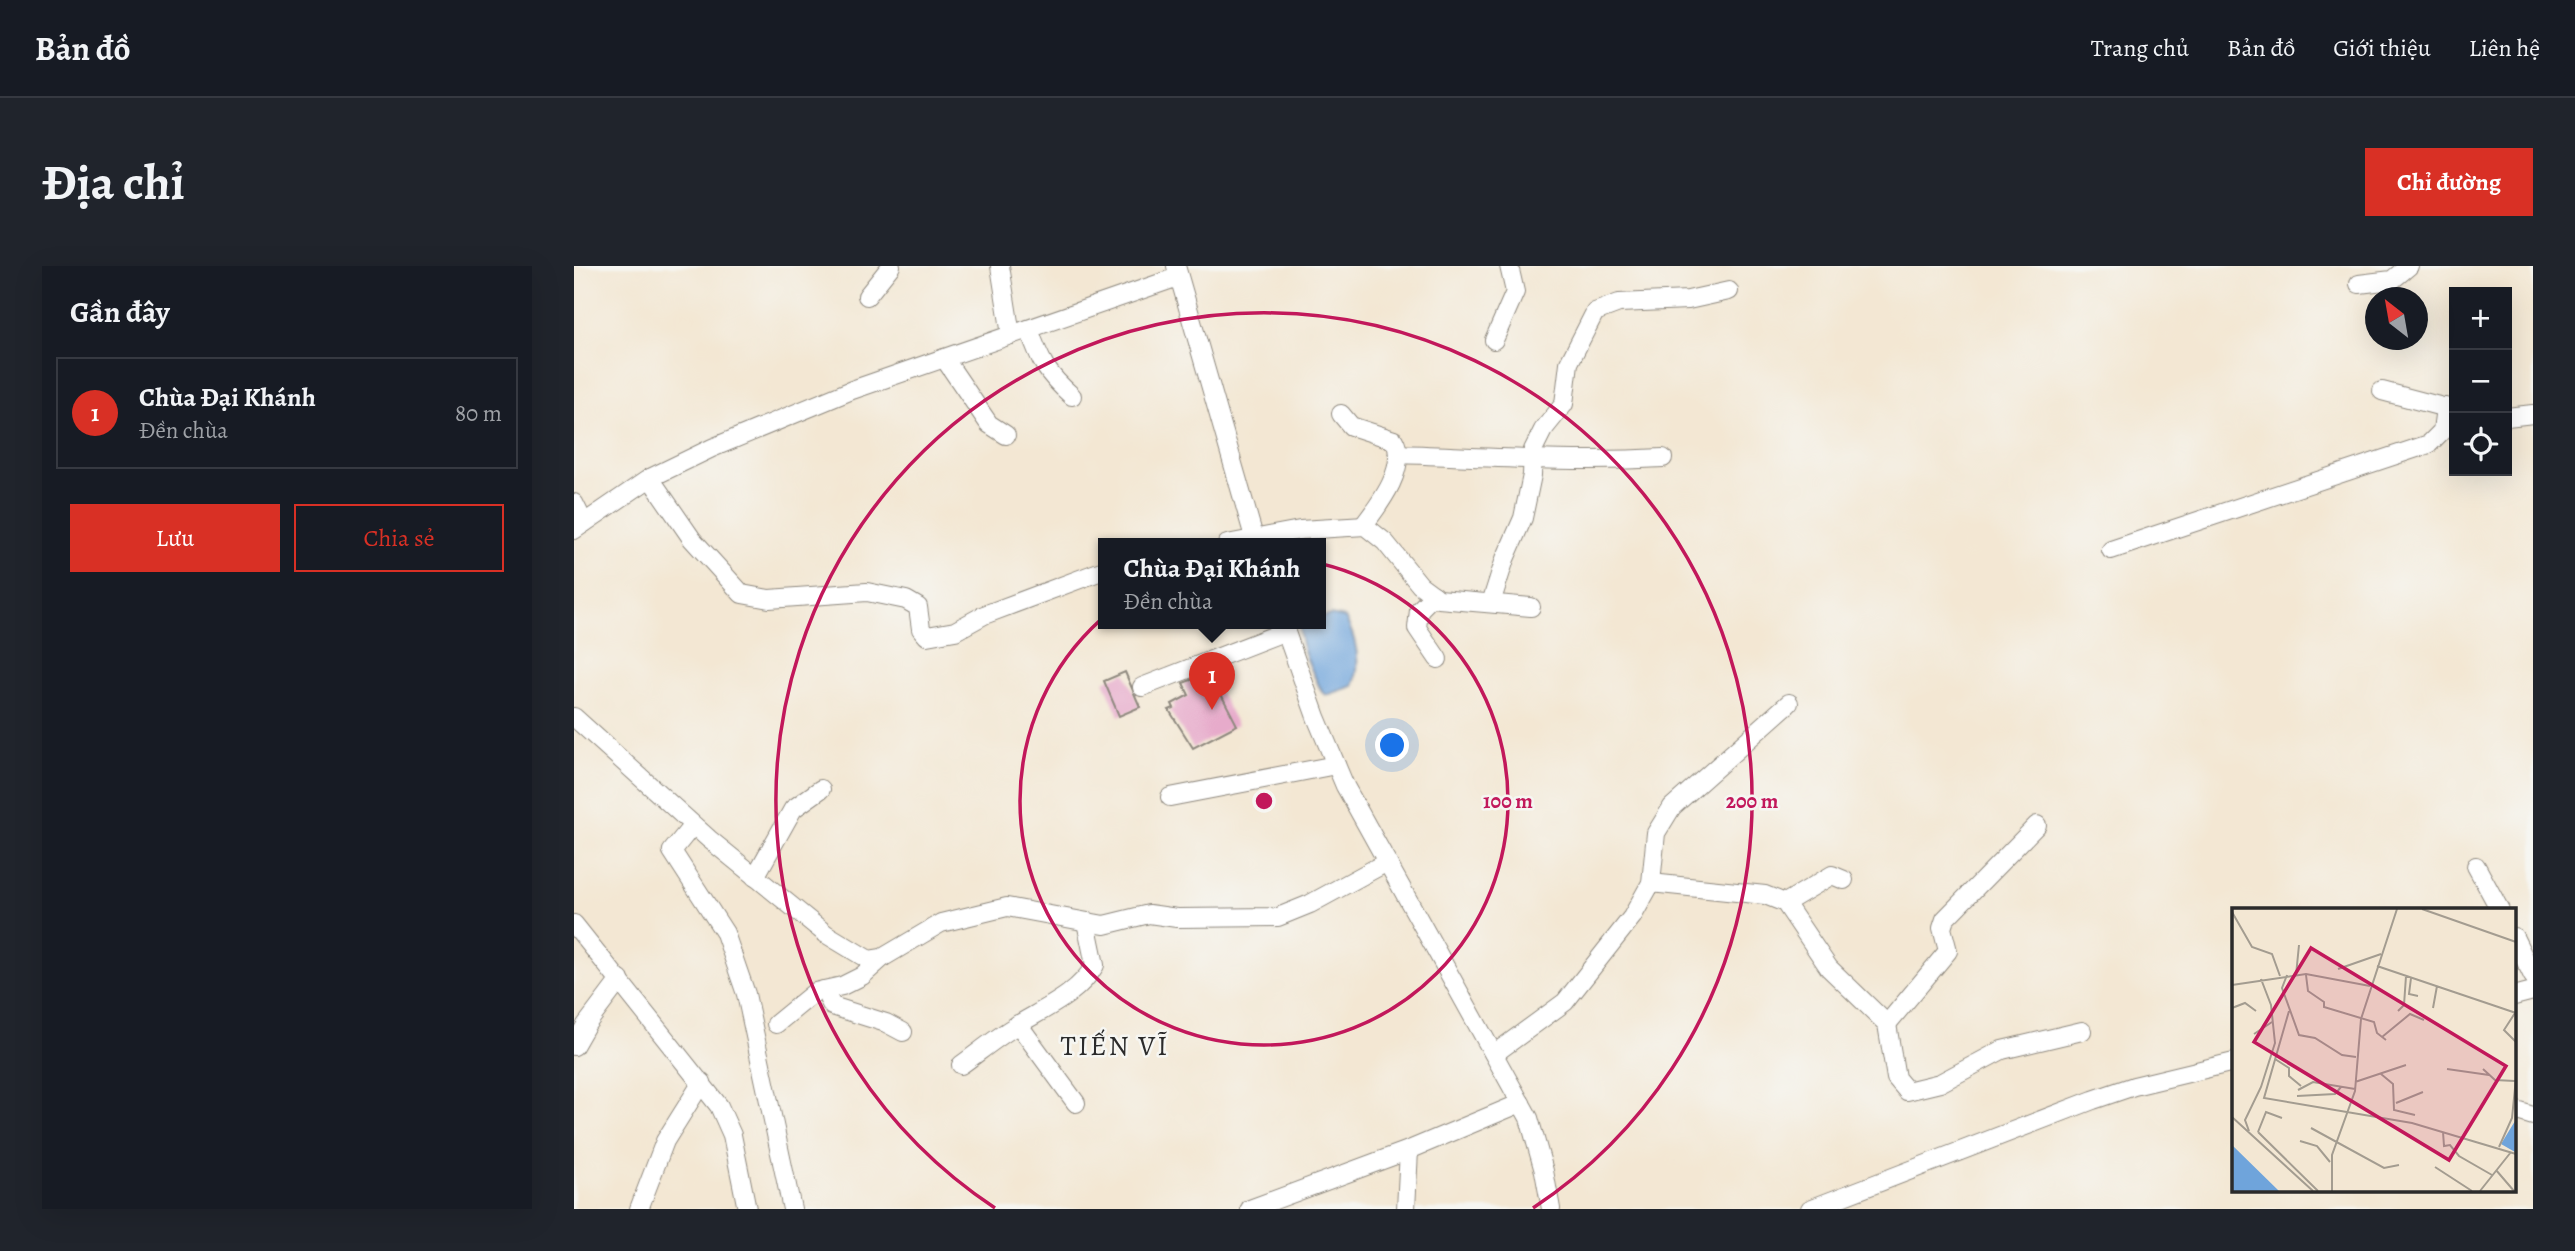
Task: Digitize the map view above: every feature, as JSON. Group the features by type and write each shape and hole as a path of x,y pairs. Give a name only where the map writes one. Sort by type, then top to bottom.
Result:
{"street":[{"path":"867,296 891,266"},
{"path":"1000,266 1011,335"},
{"path":"1494,340 1515,292 1509,266"},
{"path":"2359,284 2392,280 2409,266"},
{"path":"574,503 579,527 650,478 712,448 852,390 1029,329 1177,271 1254,538"},
{"path":"1491,603 1504,559 1523,518 1533,450 1543,430 1564,404 1569,363 1595,312 1619,303 1688,300 1729,291"},
{"path":"1029,329 1048,375 1072,396"},
{"path":"944,358 983,416 1006,435"},
{"path":"2382,391 2449,408"},
{"path":"2111,550 2432,443 2442,432 2449,411"},
{"path":"1341,414 1351,426 1394,440 1398,454 1382,501 1363,526"},
{"path":"2512,416 2533,414"},
{"path":"1398,454 1504,457 1533,461 1663,458"},
{"path":"650,478 692,539 742,594 769,600 849,591 906,600 918,607 921,629 927,636 955,631 984,615 1098,572"},
{"path":"1267,538 1300,530 1363,526 1385,542 1420,585 1439,598 1531,607"},
{"path":"1434,595 1419,610 1417,628 1438,659"},
{"path":"1142,687 1279,629"},
{"path":"1285,629 1336,765 1529,1118 1544,1171 1551,1209"},
{"path":"1494,1054 1565,1002 1632,917 1651,883 1656,833 1672,807 1789,703"},
{"path":"574,717 694,825 826,934 869,960 882,958"},
{"path":"1170,797 1336,765"},
{"path":"755,877 793,809 821,789"},
{"path":"694,825 672,851 725,933 746,994 792,1209"},
{"path":"1887,1024 1948,951 1942,928 1945,919 2037,825"},
{"path":"776,1024 815,992 862,976 882,958 941,923 1007,907 1104,925 1149,914 1177,918 1278,917 1310,904 1387,862"},
{"path":"2476,866 2499,908"},
{"path":"1785,903 1832,875 1844,880"},
{"path":"1651,883 1765,894 1785,903 1829,968 1887,1024 1896,1078 1907,1091 1941,1083 2002,1050 2082,1031"},
{"path":"961,1065 1018,1024 1072,992 1088,977 1095,965 1086,922"},
{"path":"574,924 719,1106 732,1135 747,1209"},
{"path":"2515,939 2533,976"},
{"path":"574,1046 586,1025 620,981"},
{"path":"824,990 832,1006 886,1023 903,1032"},
{"path":"2515,996 2533,991"},
{"path":"1018,1024 1076,1103"},
{"path":"1810,1209 2093,1100 2134,1086 2232,1062"},
{"path":"639,1209 665,1141 702,1082"},
{"path":"1250,1209 1409,1150 1521,1103"},
{"path":"2515,1110 2533,1116"},
{"path":"1406,1209 1409,1150"}],"water":[{"path":"1326,616 1345,618 1355,642 1357,660 1353,686 1327,695 1322,692 1311,668 1300,632 1300,629 1326,629"}],"building":[{"path":"1125,672 1140,707 1119,716 1104,681"},
{"path":"1210,673 1237,725 1193,748 1169,710 1174,708 1172,704 1189,695 1183,683"}],"place":[{"name":"Chùa Đại Khánh","path":"1212,710"}],"district":[{"name":"TIẾN VĨ","path":"1115,1045"}]}
